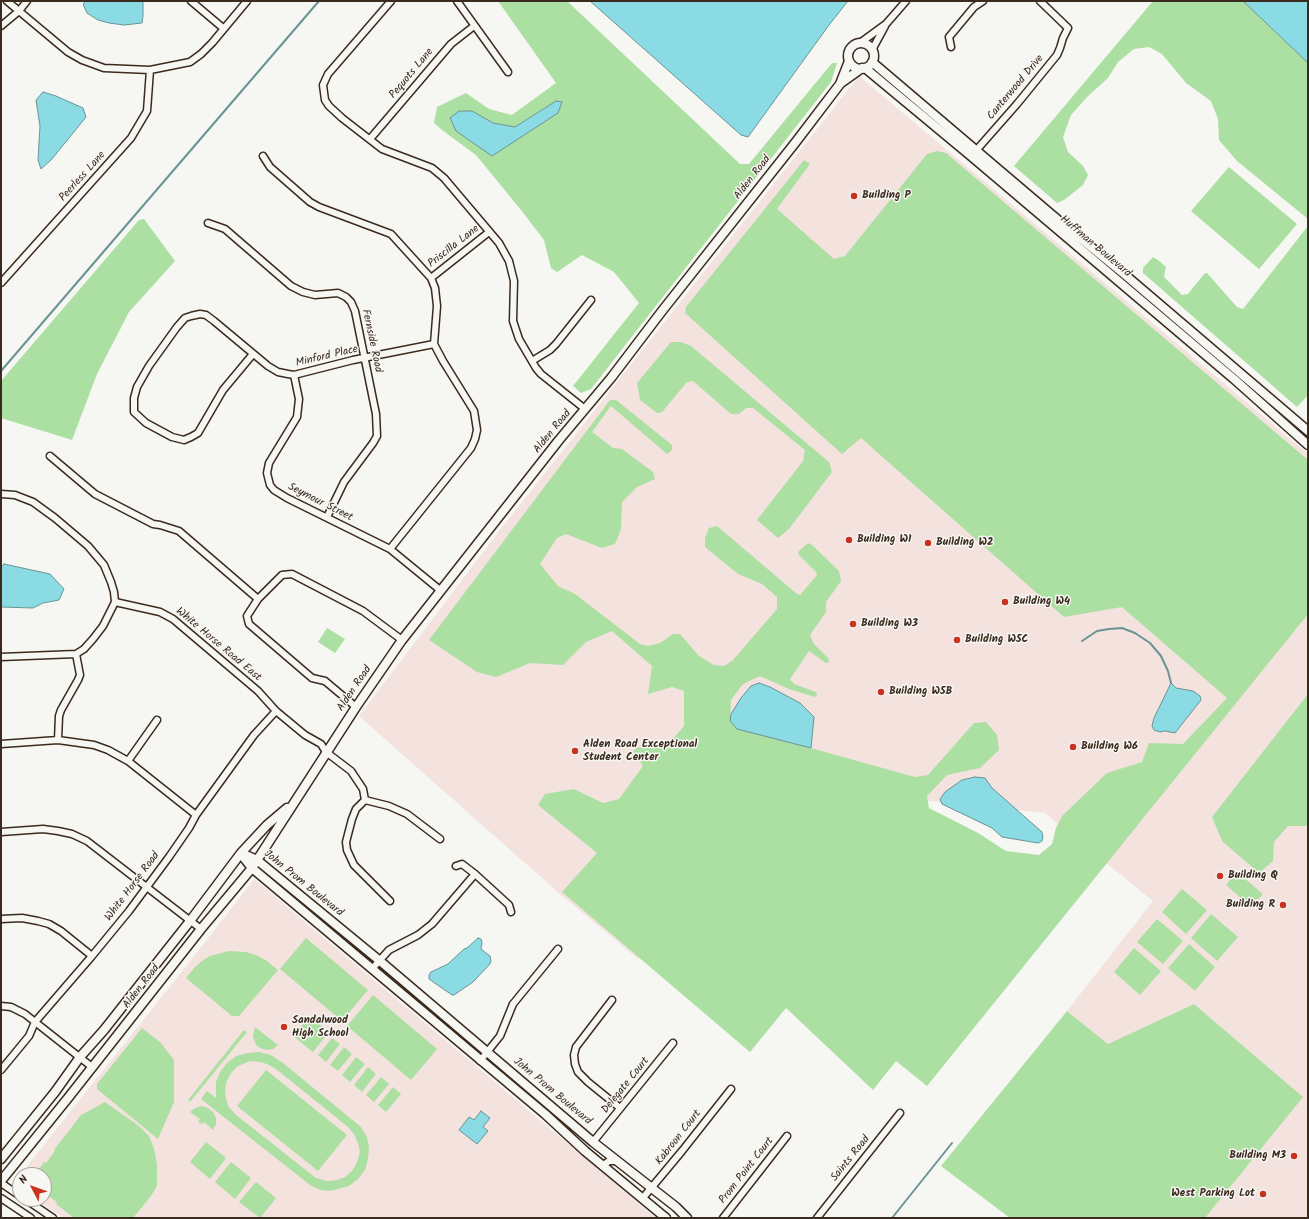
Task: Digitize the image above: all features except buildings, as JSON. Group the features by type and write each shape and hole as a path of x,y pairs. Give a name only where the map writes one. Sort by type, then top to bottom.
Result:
{"street":[{"path":"7,1 68,52 82,60 104,68 150,70 190,62 212,43 246,1"},
{"path":"1,26 19,11 27,1"},
{"path":"192,1 223,28"},
{"path":"391,1 328,74 323,85 324,97 333,110 382,149 432,168 439,173 499,243 510,261 514,281 512,321 519,339 541,374 585,409"},
{"path":"457,1 508,72"},
{"path":"872,50 886,24 906,1"},
{"path":"951,47 949,37 974,7 983,1"},
{"name":"Canterwood Drive","path":"974,153 1057,56 1068,28 1040,1"},
{"path":"860,43 865,44 872,50 874,55 872,62 863,68 854,67 849,61 849,51 852,47 886,24"},
{"name":"Pequots Lane","path":"370,139 451,44 474,26"},
{"name":"Alden Road","path":"1,1182 201,929 252,868 356,706 402,640 440,590 611,378 840,84 849,61"},
{"name":"Huffman Boulevard","path":"872,62 1308,445"},
{"name":"Huffman Boulevard","path":"863,68 974,153 1308,431"},
{"name":"Alden Road","path":"840,84 863,68"},
{"name":"Peerless Lane","path":"1,283 131,138 147,111 150,70"},
{"path":"263,156 270,167 310,202 319,207 391,234 431,278 437,296 434,344 474,411 477,430 471,448 390,549"},
{"name":"Fernside Road","path":"208,223 225,229 291,286 303,292 315,295 338,293 346,297 351,302 355,311 376,414 376,436 373,443 344,482 327,517"},
{"name":"Priscilla Lane","path":"431,278 489,232"},
{"path":"532,361 550,350 556,344 591,300"},
{"name":"Minford Place","path":"253,354 223,390 198,433 191,437 184,440 172,437 141,419 134,412 134,398 143,377 177,327 185,318 191,316 200,314 206,315 268,366 278,372 294,375 364,358 434,344"},
{"name":"Seymour Street","path":"294,375 299,399 297,417 269,463 267,473 268,480 274,490 390,549 440,590"},
{"path":"50,456 95,494 153,524 178,531 258,599"},
{"path":"1,657 76,654 84,649 103,626 115,602 112,582 104,565 88,546 55,518 33,502 15,495 2,494"},
{"path":"356,706 325,681 312,678 249,624 247,616 258,599 282,575 292,574 363,612 402,640"},
{"name":"White Horse Road East","path":"115,602 160,612 173,619 258,692 276,711 305,735 321,744 326,752 351,771 363,789 365,800"},
{"path":"58,740 59,716 61,710 80,674 76,654"},
{"name":"White Horse Road","path":"1,1070 29,1036 35,1022 129,911 254,734 276,711"},
{"path":"128,761 157,720"},
{"path":"1,744 58,740 81,742 108,750 128,761 196,815"},
{"path":"390,901 354,865 347,850 348,833 356,809 365,800 389,806 407,814 440,839"},
{"name":"Alden Road","path":"1,1159 80,1057 104,1030 190,922 241,853 267,825 294,802"},
{"path":"1,832 43,830 72,834 86,841 201,929"},
{"name":"John Prom Boulevard","path":"241,853 257,860 380,961 593,1142 676,1207 687,1218"},
{"name":"John Prom Boulevard","path":"241,853 252,868 480,1061 545,1114 602,1166 666,1218"},
{"path":"456,866 462,864 475,874 509,905 511,912"},
{"path":"372,969 394,947 418,935 432,924 475,874"},
{"path":"1,919 22,918 38,920 49,924 61,931 92,956"},
{"path":"480,1061 500,1036 513,1004 558,949"},
{"path":"612,1000 576,1047 574,1055 578,1072 620,1108"},
{"path":"1,1006 11,1007 18,1010 92,1067"},
{"name":"Delegate Court","path":"593,1142 673,1043"},
{"name":"Kabroon Court","path":"642,1199 652,1189 730,1089"},
{"name":"Saints Road","path":"817,1218 900,1113"},
{"name":"Prom Point Court","path":"722,1218 787,1136"},
{"path":"602,1166 609,1161 617,1161"},
{"path":"1,1182 12,1190"},
{"path":"1,1198 31,1218"},
{"path":"37,1207 53,1218"}],"shaded area":[{"path":"859,76 1308,454 1308,1218 1205,1218 1302,1097 1194,1004 1108,1044 1067,1011 1153,901 1045,813 791,786 638,959 560,894 359,716 500,530"},
{"name":"Sandalwood High School","path":"254,879 656,1218 64,1218 47,1207 52,1207 52,1167 26,1167"}],"green space":[{"path":"498,1 567,1 740,164 749,164 832,63 837,63 831,82 591,389 581,393 573,386 639,303 614,272 582,255 557,272 551,268 544,240 521,210 476,155 434,123 437,107 466,93 489,109 512,115 556,83","holes":["556,101 492,156 472,111 493,123 515,127"]},
{"path":"1153,1 1243,1 1308,63 1308,219 1237,161 1219,140 1218,119 1211,101 1186,83 1162,54 1149,47 1134,49 1118,62 1108,78 1088,96 1071,115 1063,137 1068,152 1083,166 1088,175 1083,185 1064,200 1057,203 1014,166"},
{"path":"937,151 946,153 1308,460 1308,614 927,1086 896,1061 873,1090 786,1008 750,1052 562,892 597,853 538,805 545,794 574,789 603,803 619,799 643,766 633,751 639,747 667,746 684,726 684,691 672,687 648,694 652,666 612,631 586,642 563,665 530,663 496,677 477,672 429,640 610,400 616,400 672,445 672,450 667,454 611,406 592,432 613,448 622,449 653,472 655,479 637,487 622,502 621,529 615,544 602,548 566,534 557,538 540,564 558,586 575,594 640,644 648,646 660,643 673,634 680,634 699,656 714,665 724,666 733,660 777,609 777,597 762,584 738,574 705,547 705,538 709,528 717,526 800,595 817,575 816,572 798,554 799,551 808,543 839,571 841,581 826,602 826,612 810,635 814,644 828,658 829,662 826,663 809,651 790,679 794,684 816,692 817,695 815,697 789,689 760,676 743,684 731,700 730,721 737,729 915,777 928,775 974,723 986,722 997,735 999,750 980,768 947,775 927,796 929,808 978,833 1006,851 1039,855 1052,844 1056,828 1062,816 1107,773 1142,762 1149,743 1183,744 1227,698 1122,607 1064,617 861,438 842,454 685,313 686,307 804,160 810,164 777,209 834,259 845,256 927,154"},
{"path":"1229,167 1297,224 1259,269 1191,211"},
{"path":"144,219 175,261 129,312 97,374 72,440 1,418 1,381 139,220"},
{"path":"1308,226 1308,395 1297,407 1143,273 1143,268 1153,257 1158,260 1166,267 1164,277 1182,295 1188,294 1205,273 1207,273 1237,307 1243,309"},
{"path":"671,342 681,342 691,346 829,462 832,472 789,529 778,538 757,520 803,461 805,450 753,408 746,408 739,414 731,414 693,381 687,382 662,412 657,413 640,400 637,383"},
{"path":"327,628 345,639 335,653 318,642"},
{"path":"1308,694 1308,824 1306,826 1288,826 1274,842 1273,861 1259,873 1222,841 1212,817"},
{"path":"1237,872 1263,894 1251,907 1226,885"},
{"path":"1182,889 1207,910 1186,934 1162,912"},
{"path":"1211,914 1238,937 1217,961 1191,938"},
{"path":"1157,919 1183,941 1163,964 1137,942"},
{"path":"306,938 368,990 342,1021 280,969"},
{"path":"1189,944 1215,967 1195,991 1168,968"},
{"path":"1134,948 1161,971 1140,995 1114,972"},
{"path":"229,951 246,952 256,955 267,961 278,970 239,1016 232,1016 186,978 202,961 210,956"},
{"path":"373,995 437,1049 411,1080 347,1026"},
{"path":"1194,1004 1303,1097 1205,1218 1010,1218 941,1166 1067,1011 1108,1044"},
{"path":"309,1016 329,1032 313,1052 293,1036"},
{"path":"255,1027 278,1045 273,1049 267,1050 256,1045 253,1037"},
{"path":"142,1028 160,1042 174,1060 174,1102 158,1139 97,1089 97,1084"},
{"path":"244,1030 247,1032 190,1102 188,1100"},
{"path":"332,1038 340,1044 326,1062 318,1055"},
{"path":"344,1047 352,1054 338,1071 330,1065"},
{"path":"259,1052 271,1055 283,1063 361,1127 367,1137 369,1147 365,1170 358,1179 349,1186 330,1191 320,1190 310,1185 201,1099 207,1091 216,1098 216,1082 220,1072 226,1064 236,1056","holes":["250,1061 260,1062 276,1069 348,1127 354,1134 360,1152 352,1171 345,1177 327,1181 316,1178 236,1115 228,1106 225,1094 226,1083 231,1073 238,1066"]},
{"path":"356,1057 365,1064 350,1082 342,1075"},
{"path":"368,1067 376,1074 362,1092 354,1085"},
{"path":"266,1070 347,1135 318,1171 237,1106"},
{"path":"381,1077 389,1084 374,1102 366,1095"},
{"path":"393,1087 401,1094 386,1112 378,1105"},
{"path":"105,1102 139,1126 149,1136 154,1149 157,1164 157,1186 133,1218 74,1218 56,1204 57,1202 52,1198 52,1167 41,1167 44,1162 46,1163 81,1115"},
{"path":"202,1106 213,1112 216,1118 216,1124 213,1130 204,1122 202,1124 198,1122 200,1119 190,1112 195,1108"},
{"path":"206,1142 226,1158 210,1179 190,1162"},
{"path":"231,1162 251,1178 235,1199 215,1182"},
{"path":"256,1182 276,1198 260,1218 239,1202"}],"water":[{"path":"86,1 143,1 142,23 124,25 98,20 87,13 83,4"},
{"path":"590,1 848,1 748,137 741,135"},
{"path":"1243,1 1308,1 1308,63"},
{"path":"43,92 83,108 86,117 52,159 41,169 38,160 40,126 36,100"},
{"path":"556,101 562,102 558,113 492,156 456,131 450,118 459,111 472,111 493,123 515,127"},
{"path":"4,564 50,574 64,589 59,600 43,603 33,608 1,607 1,567"},
{"path":"759,683 770,687 800,703 814,717 811,748 737,729 730,721 731,714 741,698 751,686"},
{"path":"1171,683 1176,688 1193,691 1200,696 1201,700 1175,733 1165,731 1160,732 1154,730 1152,726 1154,718"},
{"path":"975,777 985,778 992,788 1042,832 1042,841 1038,843 1002,837 992,828 942,804 940,799 945,792 962,780"},
{"path":"478,938 481,939 481,949 490,956 491,961 473,982 452,995 429,979 431,972 448,964"},
{"path":"481,1111 490,1118 483,1127 488,1131 477,1144 459,1130 469,1117 474,1120"}],"waterway":[{"path":"1,371 319,1"},
{"path":"1082,641 1097,631 1109,629 1122,628 1135,633 1150,643 1161,656 1168,671 1171,683"},
{"path":"892,1218 952,1143"}],"place":[{"name":"Building P","path":"854,196"},
{"name":"Building W1","path":"849,540"},
{"name":"Building W2","path":"928,543"},
{"name":"Building W4","path":"1005,602"},
{"name":"Building W3","path":"853,624"},
{"name":"Building W5C","path":"957,640"},
{"name":"Building W5B","path":"881,692"},
{"name":"Building W6","path":"1073,747"},
{"name":"Alden Road Exceptional Student Center","path":"575,751"},
{"name":"Building Q","path":"1220,876"},
{"name":"Building R","path":"1283,905"},
{"name":"Sandalwood High School","path":"284,1027"},
{"name":"Building M3","path":"1294,1156"},
{"name":"West Parking Lot","path":"1263,1194"}]}
